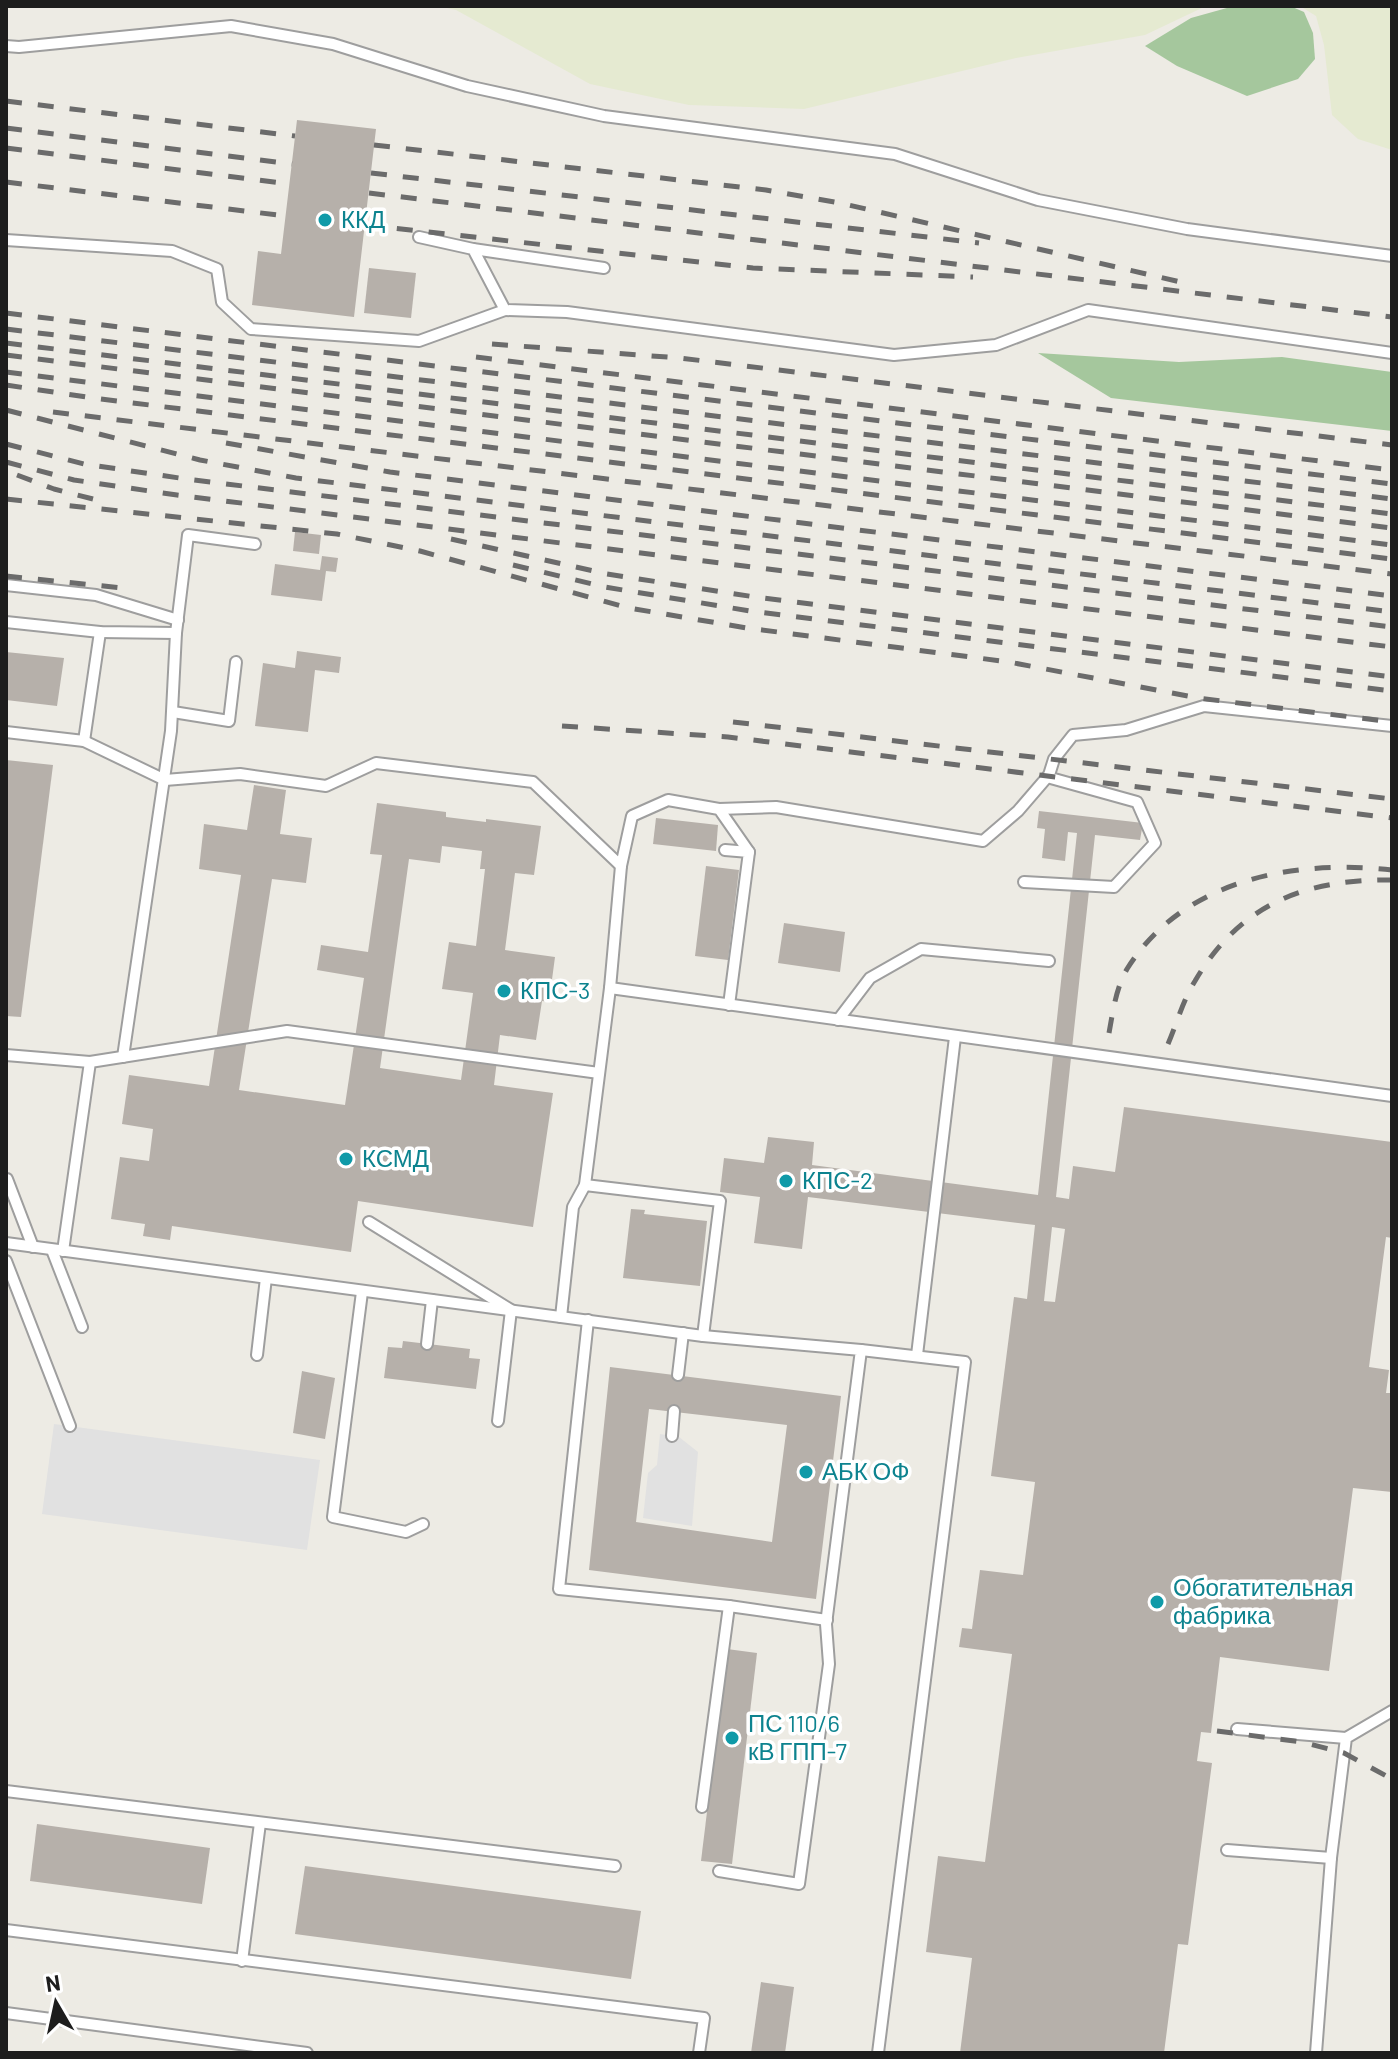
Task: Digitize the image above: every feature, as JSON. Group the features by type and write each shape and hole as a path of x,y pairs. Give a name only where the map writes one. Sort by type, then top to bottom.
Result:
{"lane":[{"path":"6,46 231,26 333,44 467,86 604,116 895,154 1038,200 1187,229 1392,256"},
{"path":"419,237 473,249 604,268"},
{"path":"6,240 172,251 217,269 222,302 251,329 419,341 505,310 567,312 894,355 996,345 1088,310 1392,353"},
{"path":"473,249 505,310"},
{"path":"123,1057 165,780 173,712 176,633 188,535 255,544"},
{"path":"6,585 96,595 178,620"},
{"path":"6,622 100,632 176,633"},
{"path":"84,741 100,632"},
{"path":"173,712 229,721 236,662"},
{"path":"561,1317 573,1207 585,1185 610,988 621,866 632,816 668,800 719,809 776,807 983,841 1018,811 1047,777 1054,759 1073,735 1126,730 1204,706 1392,726"},
{"path":"6,732 84,741 165,780 240,774 326,786 376,763 533,782 621,866"},
{"path":"1024,882 1114,887 1155,843 1137,802 1047,777"},
{"path":"719,809 749,852 729,1005"},
{"path":"725,850 749,852"},
{"path":"838,1020 870,978 921,949 1049,961"},
{"path":"610,988 1392,1096"},
{"path":"6,1055 90,1062 287,1031 599,1073"},
{"path":"917,1355 955,1037"},
{"path":"82,1327 57,1250 90,1062"},
{"path":"7,1179 33,1247"},
{"path":"585,1185 720,1201 703,1336"},
{"path":"369,1222 511,1310"},
{"path":"6,1243 703,1336 965,1362 878,2053"},
{"path":"6,1261 70,1426"},
{"path":"257,1355 266,1278"},
{"path":"362,1292 333,1517 406,1532 423,1524"},
{"path":"427,1344 432,1300"},
{"path":"498,1421 511,1310"},
{"path":"588,1320 559,1589 729,1606 827,1620"},
{"path":"678,1375 683,1333"},
{"path":"719,1871 799,1884 829,1664 827,1620 861,1350"},
{"path":"672,1436 674,1411"},
{"path":"702,1807 729,1606"},
{"path":"1237,1729 1346,1738 1392,1711"},
{"path":"1316,2053 1331,1858 1346,1738"},
{"path":"6,1791 615,1866"},
{"path":"242,1961 260,1823"},
{"path":"1227,1850 1331,1858"},
{"path":"6,1930 704,2018 699,2053"},
{"path":"6,2013 307,2053"}],"green space":[{"path":"438,6 1206,6 1145,35 1016,58 804,109 689,105 590,84 456,10"},
{"path":"1234,6 1290,6 1304,12 1313,33 1315,59 1298,79 1247,96 1177,66 1145,46 1191,18"},
{"path":"1300,6 1392,6 1392,150 1358,139 1332,115 1324,45 1316,16"},
{"path":"1038,353 1179,362 1282,357 1392,372 1392,431 1111,398"}],"shaded area":[{"path":"54,1424 320,1460 307,1550 42,1514"},
{"path":"660,1434 679,1437 698,1452 692,1526 643,1518 648,1473 657,1465"}],"building":[{"name":"ККД","path":"297,120 376,129 354,317 252,305 258,251 281,254"},
{"path":"369,268 416,273 411,318 364,313"},
{"path":"295,532 321,535 319,554 293,551"},
{"path":"322,556 338,558 336,572 326,571 322,601 271,595 275,564 320,570"},
{"path":"297,651 341,657 339,673 315,670 308,732 255,726 263,663 295,668"},
{"path":"6,652 64,658 57,706 6,700"},
{"path":"6,760 53,765 21,1017 6,1016"},
{"path":"254,785 286,790 280,834 312,838 306,883 272,879 239,1090 345,1105 364,978 317,970 321,945 368,952 382,855 370,854 377,803 446,812 446,817 541,826 534,875 515,873 505,950 555,957 549,1002 542,1001 536,1040 500,1035 494,1085 553,1093 533,1227 358,1201 351,1252 172,1226 170,1240 143,1236 145,1224 111,1219 120,1157 149,1161 153,1129 122,1124 129,1075 209,1086 241,875 199,869 204,824 247,830","holes":["442,846 482,851 480,869 485,869 476,946 449,942 442,989 473,993 461,1080 380,1068 409,859 440,863"]},
{"name":"Обогатительная фабрика","path":"1039,811 1143,823 1140,840 1095,835 1056,1197 1069,1199 1073,1166 1115,1172 1124,1107 1392,1142 1392,1238 1386,1237 1369,1367 1389,1370 1386,1393 1392,1393 1392,1492 1353,1488 1329,1671 1220,1657 1211,1733 1201,1732 1197,1761 1212,1763 1188,1945 1178,1944 1164,2053 960,2053 972,1958 926,1952 938,1856 985,1862 1012,1654 959,1647 962,1628 972,1629 980,1570 1023,1575 1035,1482 991,1476 1014,1297 1027,1299 1035,1225 808,1197 802,1249 754,1243 760,1197 720,1192 724,1158 764,1163 768,1137 814,1142 812,1165 1038,1195 1077,833 1068,832 1065,861 1042,858 1045,829 1037,828","holes":["1052,1227 1065,1229 1055,1302 1044,1301"]},
{"path":"656,818 718,825 716,851 653,844"},
{"path":"706,866 739,870 728,960 695,956"},
{"path":"784,923 845,932 840,972 778,963"},
{"path":"631,1209 645,1210 644,1214 707,1221 700,1286 623,1278"},
{"path":"403,1341 470,1349 469,1358 480,1359 476,1389 384,1378 388,1347 402,1348"},
{"name":"АБК ОФ","path":"610,1367 841,1396 816,1599 589,1570","holes":["649,1409 787,1425 772,1542 636,1522"]},
{"path":"302,1371 335,1378 325,1439 293,1433"},
{"name":"ПС 110/6 кВ ГПП-7","path":"727,1649 757,1653 732,1864 701,1861"},
{"path":"37,1824 210,1848 202,1904 30,1881"},
{"path":"305,1866 641,1911 631,1979 295,1934"},
{"path":"761,1982 794,1987 785,2053 751,2053"}],"railway":[{"path":"6,101 295,136"},
{"path":"6,128 292,164"},
{"path":"374,145 766,190 840,203 1185,283"},
{"path":"6,148 289,184"},
{"path":"371,173 979,243"},
{"path":"6,182 286,216"},
{"path":"369,193 1392,317"},
{"path":"365,225 753,268 973,277"},
{"path":"6,313 1392,484"},
{"path":"6,329 1392,499"},
{"path":"6,343 1392,514"},
{"path":"492,344 680,358 1392,445"},
{"path":"6,355 1392,528"},
{"path":"476,357 1392,470"},
{"path":"6,372 1392,545"},
{"path":"6,385 1392,559"},
{"path":"6,410 200,460 296,478 1392,612"},
{"path":"53,412 1392,574"},
{"path":"226,443 390,472 1392,596"},
{"path":"6,444 84,464 186,479 1392,627"},
{"path":"6,462 74,480 177,495 1392,647"},
{"path":"17,475 93,499"},
{"path":"6,499 337,534 420,551 629,608 747,628 1009,662 1198,698 1392,722"},
{"path":"451,539 607,574 755,597 1392,677"},
{"path":"513,565 605,587 750,611 1392,691"},
{"path":"6,576 132,589"},
{"path":"733,722 1392,799"},
{"path":"562,726 728,737 1392,818"},
{"path":"1109,1033 1118,992 1127,969 1150,938 1178,914 1210,895 1280,873 1355,867 1392,870"},
{"path":"1168,1044 1195,981 1213,955 1254,915 1303,891 1360,881 1392,880"},
{"path":"1217,1731 1302,1742 1344,1753 1392,1779"}],"place":[{"name":"ККД","path":"325,220"},
{"name":"КПС-3","path":"504,991"},
{"name":"КСМД","path":"346,1159"},
{"name":"КПС-2","path":"786,1181"},
{"name":"АБК ОФ","path":"806,1472"},
{"name":"Обогатительная фабрика","path":"1157,1602"},
{"name":"ПС 110/6 кВ ГПП-7","path":"732,1738"}]}
